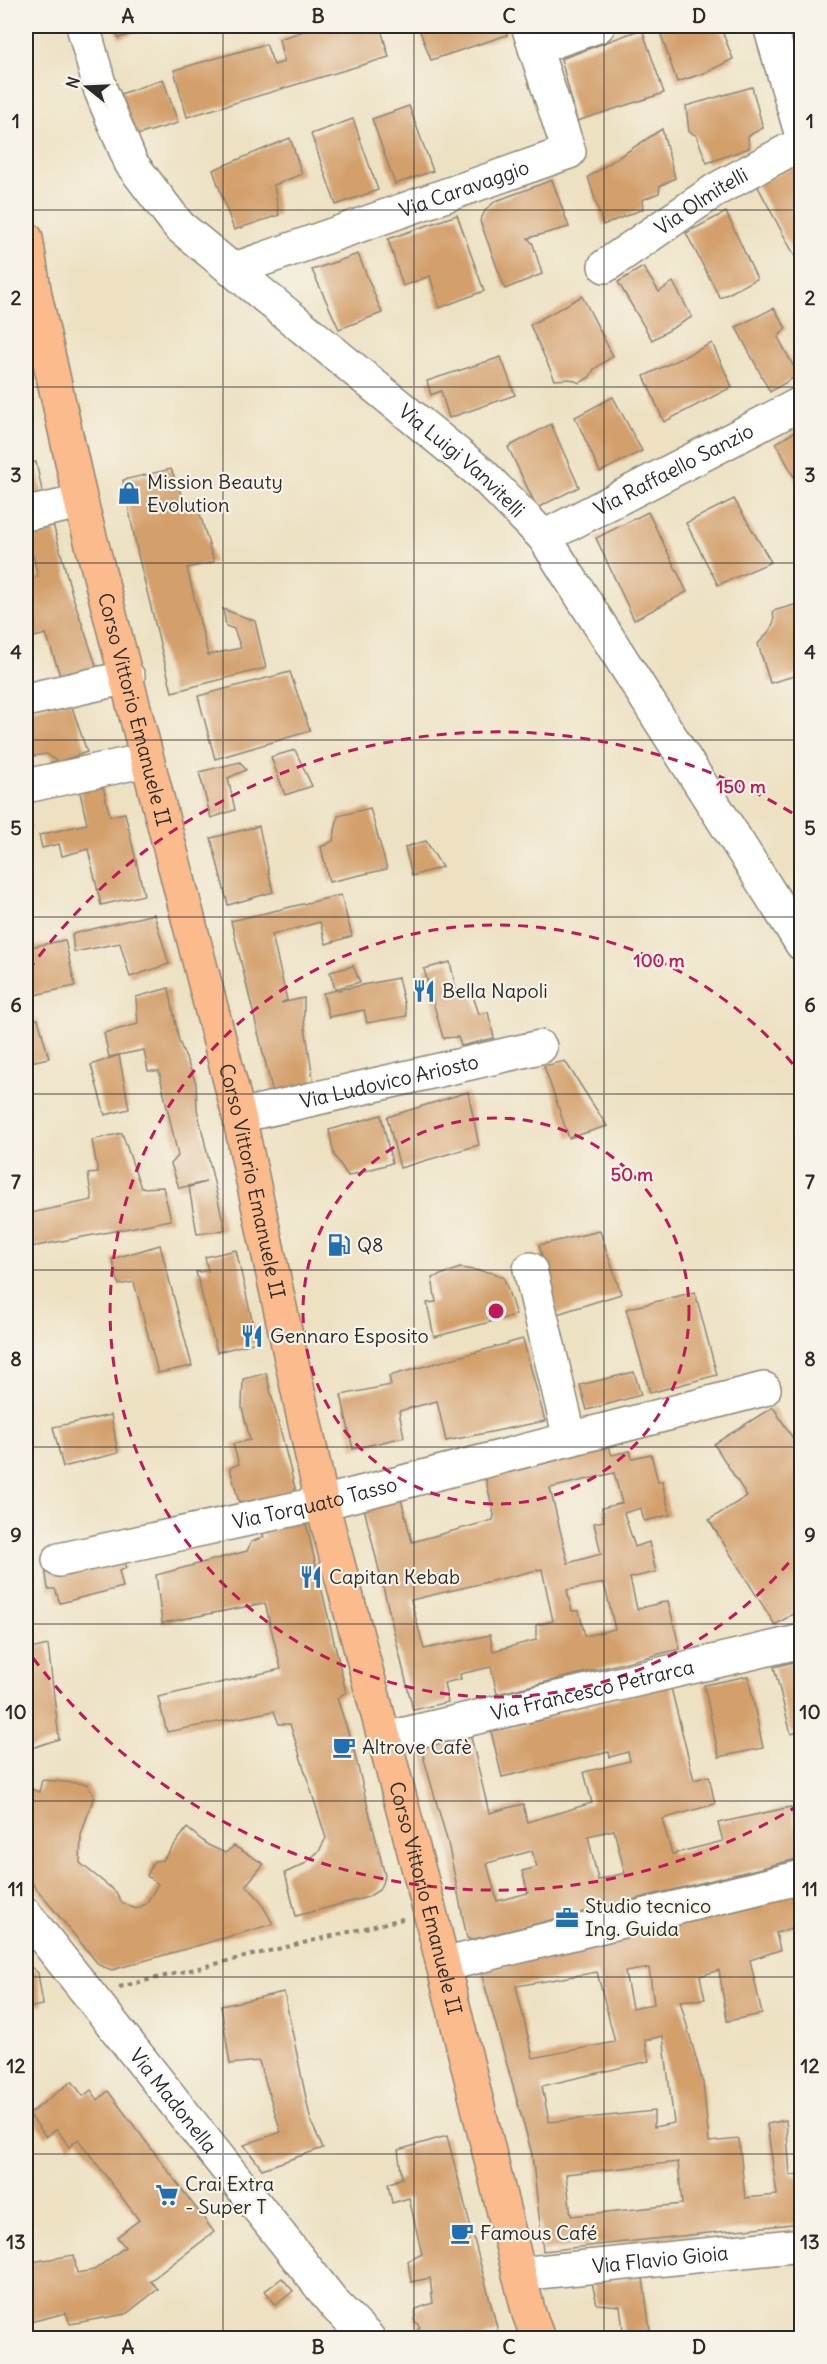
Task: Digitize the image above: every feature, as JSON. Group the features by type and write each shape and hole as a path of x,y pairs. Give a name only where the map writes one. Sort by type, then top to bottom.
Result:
{"main road":[{"name":"Corso Vittorio Emanuele II","path":"26,237 30,296 239,1116 322,1503 430,1912 533,2330"}],"street":[{"name":"Via Luigi Vanvitelli","path":"83,26 101,91 131,163 178,226 482,474 544,537 801,944"},
{"path":"531,37 598,26"},
{"path":"770,26 801,136"},
{"name":"Via Caravaggio","path":"232,270 570,152 531,37"},
{"name":"Via Olmitelli","path":"605,266 717,189 801,143"},
{"name":"Via Raffaello Sanzio","path":"544,537 801,403"},
{"path":"26,514 81,502"},
{"path":"26,700 128,677"},
{"path":"26,786 147,760"},
{"name":"Via Ludovico Ariosto","path":"239,1116 540,1047"},
{"path":"530,1269 570,1439"},
{"name":"Via Torquato Tasso","path":"59,1560 322,1503 764,1389"},
{"name":"Via Francesco Petrarca","path":"384,1739 801,1641"},
{"path":"442,1965 801,1877"},
{"name":"Via Madonella","path":"27,1918 336,2306 369,2338"},
{"name":"Via Flavio Gioia","path":"519,2274 801,2245"}],"path":[{"path":"87,1995 430,1912"}],"building":[{"path":"114,26 155,26 119,38"},
{"path":"319,26 380,26 389,57 187,117 174,70 266,44 274,65 284,62 279,39"},
{"path":"418,26 504,26 507,35 431,60"},
{"path":"658,26 720,26 733,59 707,72 677,82"},
{"path":"791,26 801,26 801,40 796,42"},
{"path":"642,29 664,93 577,121 561,59"},
{"path":"163,79 178,123 130,137 118,95"},
{"path":"752,87 763,128 748,136 749,148 707,163 696,135 689,132 686,106"},
{"path":"409,106 433,171 395,184 372,119"},
{"path":"353,119 378,190 336,205 311,134"},
{"path":"662,129 675,178 660,186 659,193 642,200 643,209 603,225 588,177"},
{"path":"290,138 302,174 274,185 279,215 234,230 213,170"},
{"path":"801,162 801,263 799,264 757,185"},
{"path":"552,180 569,227 528,238 533,244 542,274 505,289 480,221 486,209 496,201"},
{"path":"726,212 757,279 720,298 686,233"},
{"path":"457,215 484,291 439,308 430,276 403,286 388,239"},
{"path":"358,254 382,313 339,329 312,270"},
{"path":"643,267 659,292 673,282 692,317 652,340 618,282"},
{"path":"582,296 613,356 594,369 590,377 580,383 570,379 555,380 530,325"},
{"path":"774,308 786,328 778,337 798,375 770,392 736,327"},
{"path":"712,343 732,387 664,422 644,376"},
{"path":"501,357 515,395 449,418 441,391 431,395 427,381"},
{"path":"613,397 642,451 600,472 575,417"},
{"path":"551,424 579,487 537,508 508,447"},
{"path":"801,428 801,490 776,443"},
{"path":"36,462 43,495 26,500 26,464"},
{"path":"171,469 184,501 197,504 214,562 187,568 208,655 241,648 234,629 226,626 223,609 255,621 266,668 172,692 138,555 123,480"},
{"path":"734,499 771,562 718,585 686,523"},
{"path":"648,512 687,592 634,620 596,538"},
{"path":"53,524 72,594 98,671 62,681 46,634 26,639 26,580 38,577 33,555 26,556 26,531"},
{"path":"801,603 801,674 770,683 758,644 770,630 774,621 773,611"},
{"path":"290,672 310,731 215,759 198,696"},
{"path":"70,701 87,752 58,762 47,754 26,757 26,737 31,734 28,711"},
{"path":"295,750 312,786 285,795 271,757"},
{"path":"240,762 246,770 228,778 235,810 211,818 199,772"},
{"path":"102,782 110,816 125,813 144,895 101,905 88,849 62,856 59,844 42,848 39,835 87,824 79,788"},
{"path":"26,801 31,829 26,830"},
{"path":"370,808 387,869 329,882 321,847 333,841 338,816"},
{"path":"259,826 273,892 228,905 211,838"},
{"path":"426,841 442,867 412,876 405,847"},
{"path":"341,895 352,936 326,944 320,922 272,935 287,1000 281,1003 304,998 304,1020 314,1085 273,1094 231,921"},
{"path":"154,914 169,964 130,977 120,943 74,952 72,934"},
{"path":"65,940 75,986 26,997 26,948"},
{"path":"450,962 457,993 472,993 479,1014 488,1012 494,1038 461,1046 458,1037 443,1038 424,969"},
{"path":"353,966 360,982 335,989 330,972"},
{"path":"398,978 407,1016 367,1023 364,1010 329,1017 323,993"},
{"path":"169,988 179,1041 196,1083 197,1109 225,1230 197,1234 189,1187 206,1182 179,1188 171,1164 178,1156 159,1071 148,1071 144,1050 109,1057 104,1033 138,1024 136,997"},
{"path":"38,1019 49,1058 26,1063 26,1022"},
{"path":"119,1055 129,1109 105,1115 91,1065"},
{"path":"565,1061 607,1126 569,1138 544,1066"},
{"path":"468,1092 479,1145 400,1168 387,1117"},
{"path":"381,1115 392,1163 348,1176 334,1155 329,1130"},
{"path":"122,1133 141,1188 163,1187 171,1220 26,1248 26,1214 92,1200 88,1174 98,1173 92,1140"},
{"path":"600,1231 621,1294 557,1314 539,1245"},
{"path":"160,1245 192,1366 158,1373 134,1282 119,1285 112,1259"},
{"path":"236,1250 257,1342 217,1352 196,1272 208,1271 205,1257"},
{"path":"460,1268 494,1273 504,1278 516,1315 434,1337 427,1303 436,1302 432,1278"},
{"path":"695,1292 717,1375 650,1393 626,1309"},
{"path":"523,1339 545,1421 446,1441 437,1401 399,1411 404,1437 353,1449 341,1395 391,1385 389,1376"},
{"path":"634,1372 641,1395 587,1410 580,1385"},
{"path":"266,1373 296,1492 240,1506 230,1468 239,1464 233,1444 250,1440 242,1408 243,1379"},
{"path":"773,1407 801,1451 801,1609 775,1625 709,1520 747,1496 714,1444"},
{"path":"111,1415 118,1453 63,1467 53,1427"},
{"path":"606,1443 612,1455 630,1451 632,1458 651,1454 658,1482 662,1481 670,1515 644,1521 641,1508 624,1513 635,1547 649,1542 656,1572 630,1578 637,1609 668,1601 680,1649 497,1694 491,1667 460,1674 461,1679 444,1683 448,1702 413,1710 363,1504 400,1495 412,1542 493,1520 494,1515 484,1472","holes":["614,1473 622,1503 602,1508 604,1521 594,1523 601,1554 568,1563 550,1488","542,1569 553,1621 536,1625 536,1640 493,1651 490,1635 424,1649 411,1600","604,1583 615,1629 585,1636 579,1611 572,1611 567,1590"]},
{"path":"303,1511 346,1692 337,1698 353,1747 385,1876 379,1890 368,1897 296,1916 285,1873 304,1864 319,1851 326,1838 290,1724 279,1724 274,1711 167,1732 158,1697 281,1669 265,1603 162,1623 156,1575 247,1551 251,1542 264,1537 258,1521"},
{"path":"120,1552 126,1568 119,1571 123,1587 60,1603 55,1589 48,1589 45,1568"},
{"path":"48,1645 59,1739 26,1750 26,1650"},
{"path":"801,1660 801,1731 791,1734 774,1667"},
{"path":"748,1676 763,1748 719,1757 704,1685"},
{"path":"670,1684 694,1780 709,1776 715,1804 662,1819 672,1854 723,1841 718,1823 791,1807 796,1828 801,1827 801,1858 471,1940 467,1938 448,1843 420,1745 470,1733 489,1813 523,1804 527,1822 592,1803 584,1772 630,1761 628,1752 610,1757 609,1752 502,1777 491,1731 534,1722","holes":["614,1830 625,1873 598,1880 588,1836","532,1851 537,1867 522,1871 528,1893 497,1901 487,1863"]},
{"path":"42,1780 87,1784 94,1796 81,1835 80,1863 116,1892 122,1903 136,1909 146,1904 158,1884 147,1876 154,1861 163,1860 187,1828 208,1845 225,1853 234,1846 264,1864 246,1885 259,1899 273,1924 112,1970 99,1965 26,1876 26,1787 39,1792"},
{"path":"797,1893 801,1908 801,1925 776,1933 780,1950 750,1960 762,2014 727,2021 719,1970 700,1976 705,1999 680,2001 703,2083 709,2142 739,2139 745,2198 777,2195 767,2124 786,2120 790,2175 801,2174 801,2223 543,2251 532,2154 481,1972","holes":["649,1968 654,2004 632,2008 625,1972","597,1972 615,2042 533,2058 516,1986","663,2036 674,2123 654,2127 654,2111 549,2122 542,2086 649,2061 645,2040","678,2162 682,2204 571,2216 566,2174"]},
{"path":"26,1963 38,1973 43,2005 26,2008"},
{"path":"284,1992 311,2122 323,2148 262,2169 244,2145 281,2132 259,2061 230,2064 221,2006"},
{"path":"72,2081 83,2096 91,2090 98,2100 108,2091 214,2232 150,2281 158,2289 126,2314 70,2324 66,2313 26,2323 26,2263 74,2255 77,2273 94,2270 125,2247 117,2237 139,2220 78,2139 69,2147 57,2129 46,2137 29,2114"},
{"path":"447,2136 498,2331 482,2338 410,2338 420,2327 414,2320 416,2309 433,2303 430,2278 411,2282 408,2261 422,2254 409,2198 392,2203 388,2184 402,2178 398,2150"},
{"path":"282,2278 293,2291 276,2305 265,2291"},
{"path":"643,2278 651,2338 624,2338 620,2306 597,2304 592,2283"}],"place":[{"name":"Mission Beauty Evolution","path":"129,493"},
{"name":"Bella Napoli","path":"424,991"},
{"name":"Q8","path":"339,1245"},
{"name":"Gennaro Esposito","path":"252,1336"},
{"name":"Capitan Kebab","path":"311,1577"},
{"name":"Altrove Cafè","path":"344,1747"},
{"name":"Studio tecnico Ing. Guida","path":"567,1918"},
{"name":"Crai Extra - Super T","path":"167,2195"},
{"name":"Famous Café","path":"462,2233"}]}
